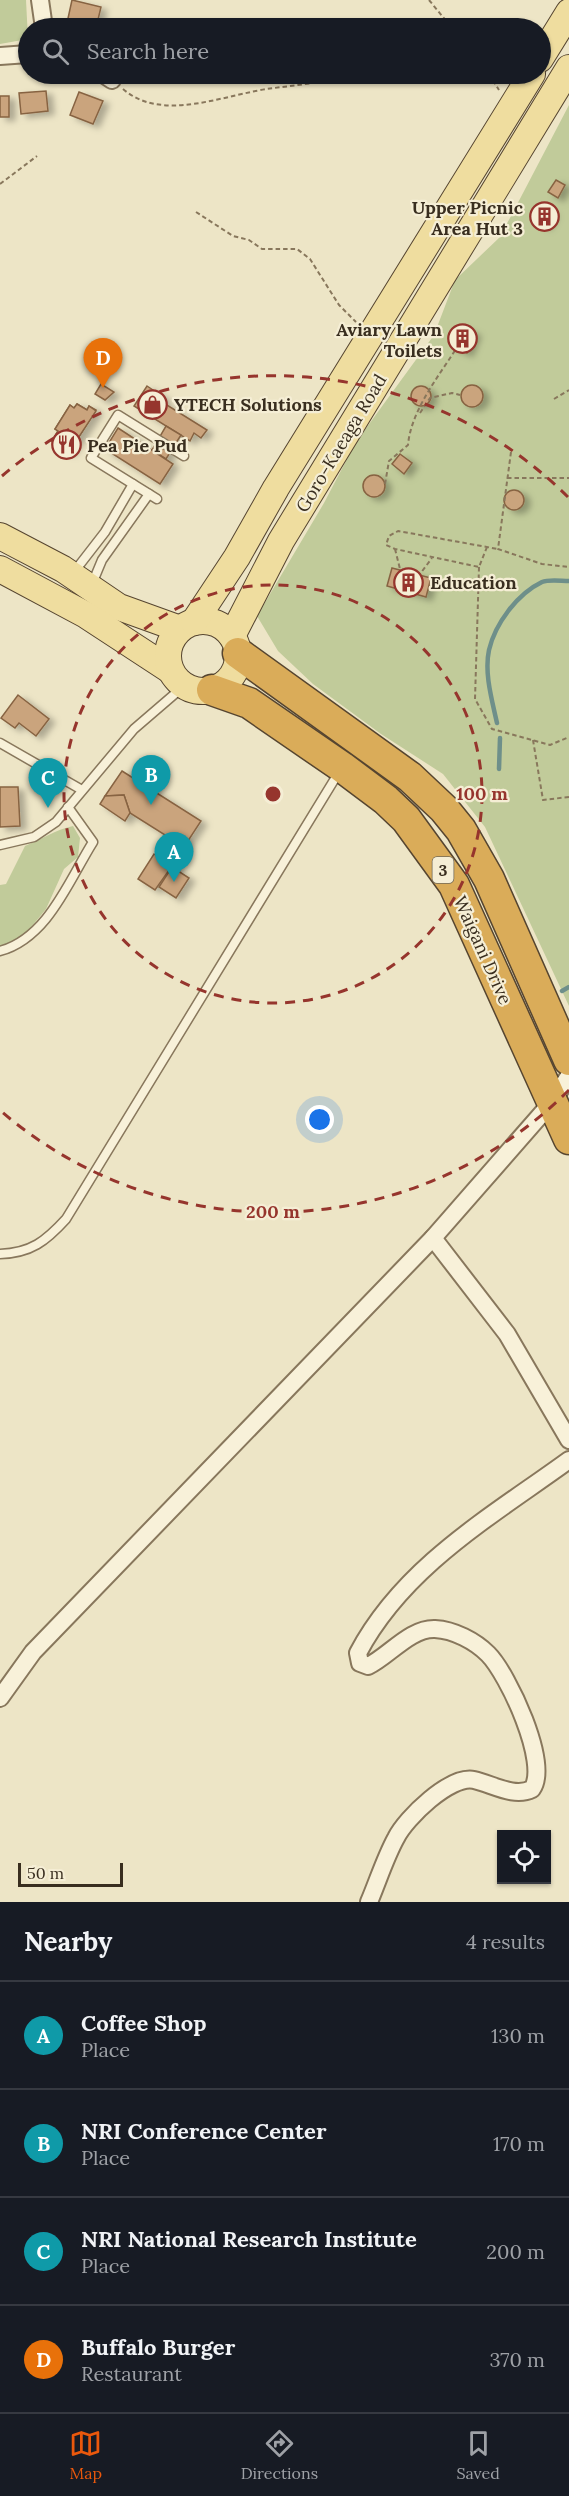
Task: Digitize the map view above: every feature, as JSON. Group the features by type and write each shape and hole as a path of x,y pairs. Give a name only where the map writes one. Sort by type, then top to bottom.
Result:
{"highway":[{"name":"Waigani Drive","path":"235,645 410,777 450,816 474,849 484,869 569,1060"},
{"name":"Waigani Drive","path":"189,682 249,703 342,767 386,800 406,819 454,885 569,1139"}],"main road":[{"path":"551,41 569,12"},
{"name":"Goro-Kaeaga Road","path":"235,645 281,541 569,68"},
{"name":"Goro-Kaeaga Road","path":"187,626 237,557 526,84"},
{"path":"0,536 81,581 119,607 187,626 215,623 235,645 232,676 224,685 189,682 86,615 0,569"},
{"path":"187,626 168,648 189,682"}],"street":[{"path":"40,0 43,18"},
{"path":"0,56 18,55"},
{"path":"0,1698 33,1652 433,1238 552,1102 569,1076"},
{"path":"433,1238 507,1334 569,1440"},
{"path":"369,1902 396,1836 414,1815 448,1786 456,1781 470,1779 521,1793 532,1789 538,1775 532,1742 508,1683 498,1666 474,1643 448,1631 426,1629 368,1666 360,1663 358,1653 414,1576 437,1555 569,1460"}],"lane":[{"path":"157,499 91,458 118,415 184,456"},
{"path":"81,581 105,532 133,484"},
{"path":"81,581 102,560 149,494"},
{"path":"0,845 34,837 56,822 134,729 189,682"},
{"path":"0,743 81,790"},
{"path":"0,1254 17,1253 33,1248 47,1240 66,1219 342,767"},
{"path":"0,951 10,948 47,919 93,842 68,807"}],"path":[{"path":"429,0 444,18"},
{"path":"116,84 136,100 174,105 220,100 273,88 317,84"},
{"path":"0,184 37,156"},
{"path":"196,212 233,236 249,240 262,249 297,249 310,259 339,304 358,324 366,343"},
{"path":"417,418 430,390 456,349"},
{"path":"554,399 569,390"},
{"path":"385,484 389,461 408,445 409,429 430,398 452,393 460,395"},
{"path":"498,549 511,452"},
{"path":"507,478 569,478"},
{"path":"480,567 395,549 386,545 389,536 398,531 498,549 542,564 569,567"},
{"path":"486,547 480,567 475,699 492,729 550,745 569,737"},
{"path":"395,549 400,568 420,574 433,557"},
{"path":"533,740 543,800 569,797"}],"green space":[{"path":"0,0 26,0 27,18 18,18 18,41 0,44"},
{"path":"569,105 569,1006 485,827 443,774 381,734 313,684 278,651 257,616 324,503 356,442 434,335 455,280 500,237"},
{"path":"73,826 80,838 78,857 64,869 46,909 9,954 0,953 0,885 6,884 25,846"}],"building":[{"path":"72,0 101,7 98,18 68,18"},
{"path":"46,91 48,111 21,114 19,93"},
{"path":"79,92 103,101 93,124 70,115"},
{"path":"0,96 9,96 9,117 0,117"},
{"path":"556,180 565,185 558,198 548,192"},
{"name":"Upper Picnic Area Hut 3","path":"543,208 552,213 545,226 536,220"},
{"name":"Aviary Lawn Toilets","path":"459,326 475,333 467,353 451,346"},
{"path":"101,384 114,392 105,400 95,394"},
{"path":"468,385 476,385 483,392 483,400 476,407 468,407 461,400 461,392"},
{"path":"147,386 165,398 162,402 207,430 201,438 194,433 190,441 134,406"},
{"path":"421,386 428,389 431,396 428,403 421,406 414,403 411,396 414,389"},
{"path":"77,404 87,410 89,406 96,410 69,452 52,441 58,431 55,429 70,405 74,408"},
{"path":"77,404 87,410 89,406 96,411 69,452 52,441 58,431 55,429 70,405 74,408"},
{"path":"166,426 181,435 166,459 152,450"},
{"path":"118,428 173,464 160,484 105,449"},
{"path":"400,454 412,463 404,474 392,464"},
{"path":"374,475 382,478 385,486 382,494 374,497 366,494 363,486 366,478"},
{"path":"514,490 521,493 524,500 521,507 514,510 507,507 504,500 507,493"},
{"name":"Education","path":"392,568 431,578 426,597 387,586"},
{"path":"18,695 49,719 36,736 19,723 15,728 1,718"},
{"path":"122,771 201,821 184,847 130,813 124,795 105,796"},
{"path":"0,787 18,787 20,826 0,827"},
{"path":"124,795 130,813 125,821 100,804 105,796"},
{"path":"154,854 172,866 155,890 138,879"},
{"path":"172,867 189,878 176,898 159,887"}],"waterway":[{"path":"497,723 487,668 489,650 496,630 508,611 533,587 545,581 569,581"},
{"path":"499,769 500,738"},
{"path":"562,991 569,987"}],"place":[{"name":"Upper Picnic Area Hut 3","path":"544,217"},
{"name":"Aviary Lawn Toilets","path":"463,339"},
{"name":"Buffalo Burger","path":"103,388"},
{"name":"YTECH Solutions","path":"153,404"},
{"name":"Pea Pie Pud","path":"66,445"},
{"name":"Education","path":"409,582"},
{"name":"NRI Conference Center","path":"151,805"},
{"name":"NRI National Research Institute","path":"48,808"},
{"name":"Coffee Shop","path":"174,882"}]}
